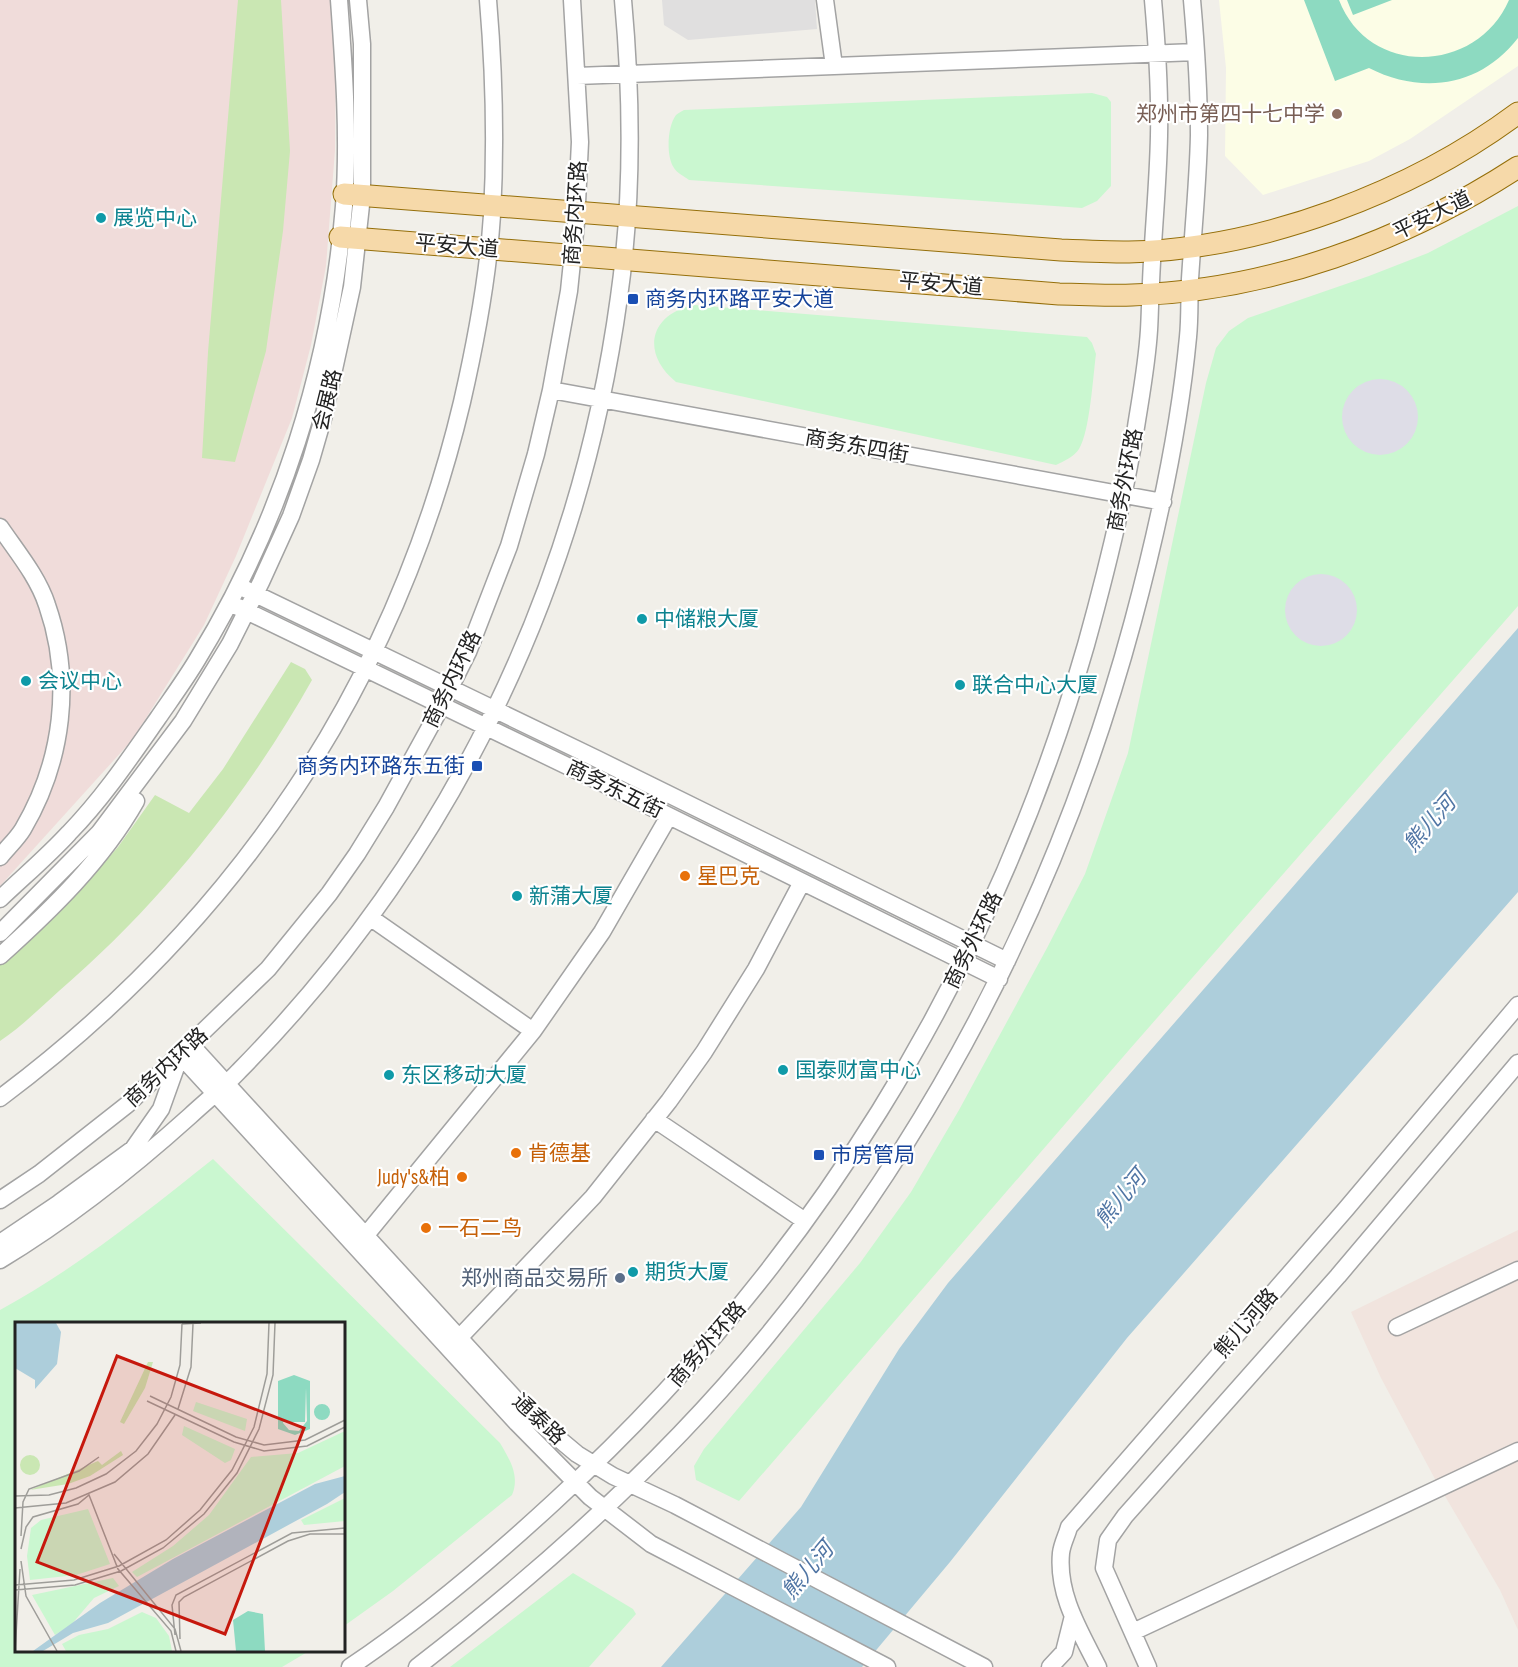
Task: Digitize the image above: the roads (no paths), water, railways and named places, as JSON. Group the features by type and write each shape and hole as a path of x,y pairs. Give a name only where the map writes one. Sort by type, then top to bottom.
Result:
{"main road":[{"name":"平安大道","path":"353,195 1061,250 1130,252 1193,246 1281,228 1344,207 1401,184 1453,157 1518,113"},
{"name":"平安大道","path":"349,237 1059,294 1150,294 1190,290 1293,270 1359,248 1419,223 1475,195 1518,167"}],"street":[{"name":"会展路","path":"339,0 345,111 353,195"},
{"name":"会展路","path":"154,762 183,721 230,644 247,611 291,516 311,460 327,404 345,321 362,44 358,0"},
{"path":"0,1098 72,1041 140,978 196,920 292,795 335,723 391,618 418,548 451,444 468,373 486,279 495,142 488,0"},
{"name":"商务内环路","path":"0,1200 85,1139 128,1104 267,969 329,894 386,807 468,652 508,546 536,454 551,390 569,291 580,142 572,0"},
{"path":"0,1260 68,1215 116,1179 221,1089 305,999 371,918 410,861 453,789 514,673 556,562 585,467 601,400 619,298 627,217 630,142 623,0"},
{"path":"825,0 834,66"},
{"name":"商务外环路","path":"350,1667 454,1589 575,1482 651,1407 735,1313 805,1221 869,1130 931,1023 972,944 1009,863 1048,766 1088,636 1125,494 1149,331 1160,133 1153,0"},
{"name":"商务外环路","path":"417,1667 478,1619 605,1508 680,1433 766,1338 847,1232 902,1151 966,1042 1036,900 1085,779 1110,702 1163,502 1189,334 1199,133 1192,0"},
{"path":"577,76 1196,52"},
{"name":"会展路","path":"0,898 69,833 113,781 196,662 238,586 274,509 294,455 349,237"},
{"name":"商务东四街","path":"551,390 1163,502"},
{"path":"0,527 29,569 47,603 60,653 62,714 49,774 22,830 0,857"},
{"name":"商务东五街","path":"238,586 1007,962"},
{"name":"商务东五街","path":"229,603 999,979"},
{"path":"0,956 45,916 112,839 134,804 154,762"},
{"path":"0,933 99,833 154,762"},
{"path":"366,1236 533,1031 602,932 669,816"},
{"path":"459,1338 592,1197 654,1119 704,1052 756,969 802,882"},
{"path":"371,918 533,1031"},
{"name":"熊儿河路","path":"1098,1667 1066,1602 1061,1577 1061,1552 1069,1527 1346,1209 1518,1005"},
{"path":"0,1243 133,1149 161,1109 185,1050"},
{"name":"通泰路","path":"185,1050 517,1423 575,1482 651,1544 887,1667"},
{"name":"熊儿河路","path":"1148,1667 1104,1568 1108,1540 1125,1516 1338,1276 1518,1063"},
{"name":"通泰路","path":"221,1089 366,1236 528,1413 577,1454 630,1484 675,1505 981,1665"},
{"path":"654,1119 805,1221"},
{"path":"1398,1327 1518,1270"},
{"path":"1133,1632 1518,1451"},
{"path":"1050,1667 1064,1652 1073,1616"}],"water":[{"name":"熊儿河","path":"1518,628 1518,892 1127,1338 950,1562 862,1667 661,1667 801,1507 899,1349 948,1283"}],"place":[{"name":"郑州市第四十七中学","path":"1337,114"},
{"name":"展览中心","path":"101,218"},
{"name":"商务内环路平安大道","path":"633,299"},
{"name":"中储粮大厦","path":"642,619"},
{"name":"会议中心","path":"26,681"},
{"name":"联合中心大厦","path":"960,685"},
{"name":"商务内环路东五街","path":"477,766"},
{"name":"星巴克","path":"685,876"},
{"name":"新蒲大厦","path":"517,896"},
{"name":"国泰财富中心","path":"783,1070"},
{"name":"东区移动大厦","path":"389,1075"},
{"name":"肯德基","path":"516,1153"},
{"name":"市房管局","path":"819,1155"},
{"name":"Judy's&柏","path":"462,1177"},
{"name":"一石二鸟","path":"426,1228"},
{"name":"期货大厦","path":"633,1272"},
{"name":"郑州商品交易所","path":"620,1278"}]}
